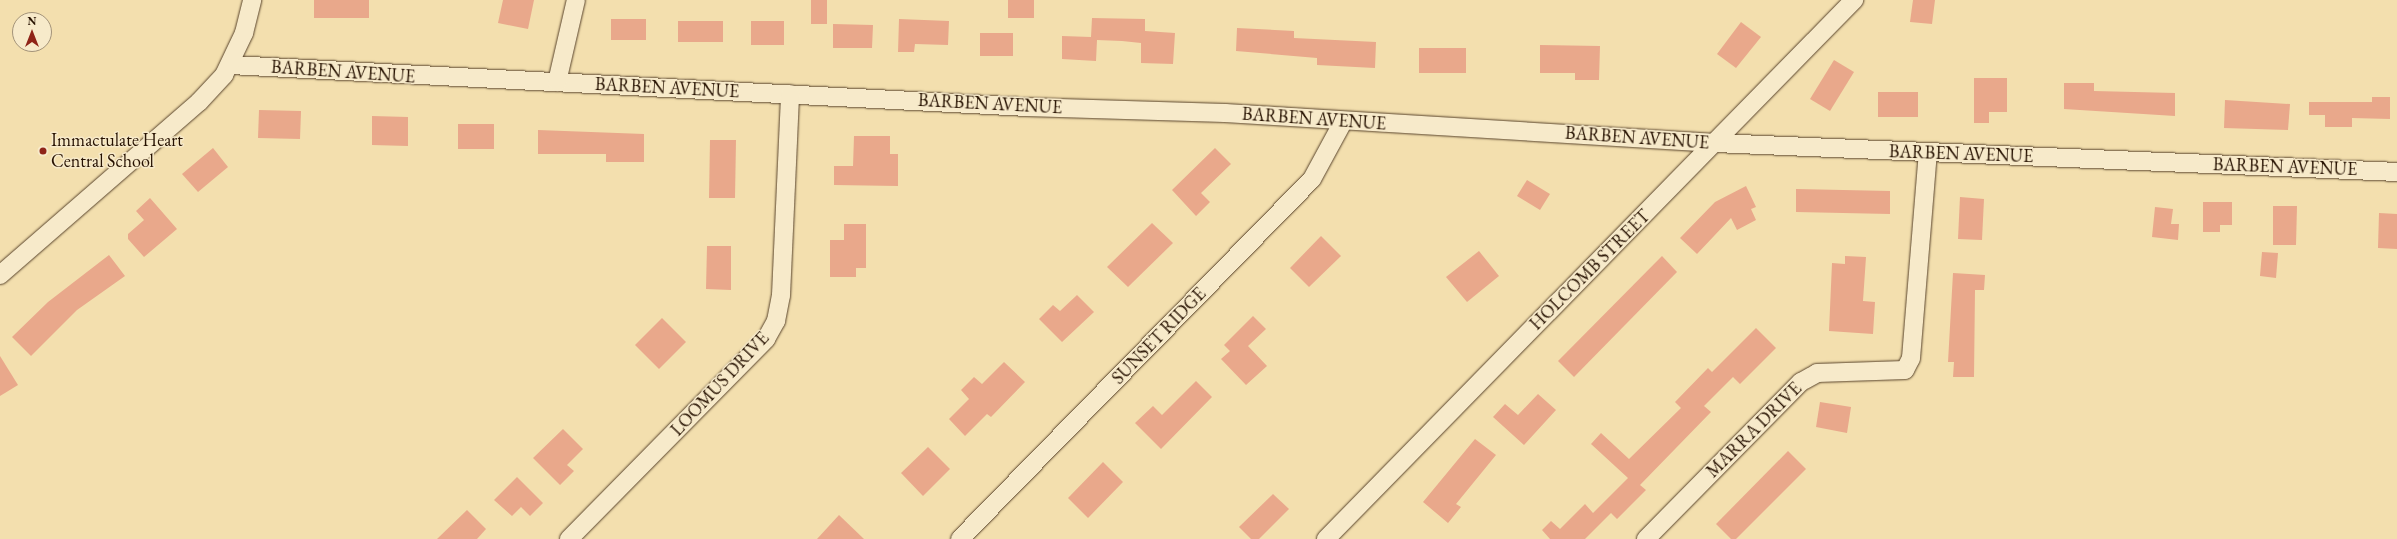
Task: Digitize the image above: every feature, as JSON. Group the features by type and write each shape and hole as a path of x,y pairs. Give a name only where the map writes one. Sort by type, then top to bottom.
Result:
{"street":[{"path":"1,272 199,102 231,65 252,0"},
{"path":"557,82 576,0"},
{"name":"HOLCOMB STREET","path":"1326,539 1854,0"},
{"name":"BARBEN AVENUE","path":"231,65 790,94 1225,113 1343,122 1715,143 2397,172"},
{"name":"LOOMUS DRIVE","path":"569,539 766,339 776,321 781,295 790,94"},
{"name":"SUNSET RIDGE","path":"960,539 1312,179 1343,122"},
{"name":"MARRA DRIVE","path":"1646,539 1801,382 1818,373 1905,370 1911,358 1928,153"}],"building":[{"path":"314,0 369,0 369,18 314,18"},
{"path":"503,0 534,0 528,29 498,23"},
{"path":"811,0 827,0 827,24 811,24"},
{"path":"1008,0 1034,0 1034,18 1008,18"},
{"path":"1913,0 1935,0 1932,24 1910,22"},
{"path":"1092,18 1145,19 1145,31 1175,33 1173,64 1141,63 1141,43 1122,41 1097,40 1096,61 1062,59 1062,36 1091,37"},
{"path":"611,19 646,19 646,40 611,40"},
{"path":"899,19 949,21 948,45 915,44 914,52 898,52"},
{"path":"678,21 723,21 723,42 678,42"},
{"path":"751,21 784,21 784,45 751,45"},
{"path":"1741,22 1761,37 1736,68 1717,54"},
{"path":"833,24 873,25 872,48 833,48"},
{"path":"1237,28 1294,31 1294,38 1376,42 1375,68 1317,65 1317,58 1236,51"},
{"path":"980,33 1013,33 1013,56 980,56"},
{"path":"1540,45 1600,46 1599,80 1575,80 1575,73 1540,73"},
{"path":"1419,48 1466,48 1466,73 1419,73"},
{"path":"1834,60 1854,72 1830,111 1810,99"},
{"path":"1974,78 2007,78 2007,112 1989,112 1989,123 1974,123"},
{"path":"2064,83 2094,83 2094,91 2175,93 2175,116 2064,109"},
{"path":"1878,92 1918,92 1918,117 1878,117"},
{"path":"2372,97 2390,97 2390,119 2352,118 2352,127 2325,127 2325,115 2309,115 2309,102 2372,102"},
{"path":"2225,100 2290,104 2288,130 2224,128"},
{"path":"259,110 301,111 300,139 258,138"},
{"path":"372,116 408,117 408,146 372,145"},
{"path":"458,124 494,124 494,149 458,149"},
{"path":"538,130 644,134 644,162 606,162 606,154 538,154"},
{"path":"854,136 890,136 890,154 898,154 898,186 834,185 834,166 853,166"},
{"path":"710,140 736,140 735,198 709,198"},
{"path":"213,148 228,167 198,192 182,174"},
{"path":"1215,148 1231,164 1201,193 1210,202 1196,216 1172,190"},
{"path":"1527,180 1550,194 1540,210 1517,196"},
{"path":"1746,186 1756,207 1751,209 1756,220 1737,230 1731,218 1697,254 1680,238 1715,202"},
{"path":"1796,189 1890,191 1890,214 1796,212"},
{"path":"1960,197 1984,199 1982,240 1958,239"},
{"path":"150,198 177,229 144,257 128,239 128,234 144,220 136,211"},
{"path":"2203,202 2232,202 2232,225 2220,225 2220,232 2203,232"},
{"path":"2273,206 2297,206 2296,245 2273,245"},
{"path":"2155,207 2173,209 2171,224 2179,224 2178,240 2152,237"},
{"path":"2379,213 2397,214 2397,249 2378,248"},
{"path":"1152,223 1173,243 1128,287 1107,267"},
{"path":"844,224 866,224 866,268 856,268 856,277 830,277 830,240 844,240"},
{"path":"1321,236 1341,256 1309,287 1290,268"},
{"path":"707,246 731,246 731,290 706,289"},
{"path":"1479,251 1499,276 1467,302 1446,277"},
{"path":"2262,252 2278,253 2276,278 2260,276"},
{"path":"109,255 125,276 77,310 31,356 12,337 48,302"},
{"path":"1662,256 1677,272 1574,377 1558,361"},
{"path":"1845,256 1866,257 1863,301 1875,302 1873,334 1829,331 1832,263 1845,264"},
{"path":"1953,273 1985,275 1984,290 1975,290 1974,377 1953,377 1954,362 1948,362"},
{"path":"1077,295 1094,312 1062,342 1039,319 1053,305 1060,311"},
{"path":"1253,316 1266,329 1248,346 1267,366 1246,385 1221,359 1230,351 1224,345"},
{"path":"662,318 686,342 659,369 635,345"},
{"path":"1756,328 1776,348 1740,384 1733,377 1704,406 1711,412 1640,485 1646,490 1617,519 1611,513 1585,539 1550,539 1542,530 1551,521 1560,529 1585,504 1593,513 1628,478 1591,444 1601,433 1629,459 1681,408 1675,402 1708,368 1712,372"},
{"path":"0,356 18,385 0,396"},
{"path":"1004,362 1025,382 991,417 987,414 965,436 949,419 969,399 961,390 974,377 982,384"},
{"path":"1196,381 1212,397 1161,449 1135,423 1153,406 1162,415"},
{"path":"1538,394 1556,410 1524,445 1493,417 1505,404 1518,415"},
{"path":"1820,402 1851,407 1847,433 1816,427"},
{"path":"563,429 583,449 567,465 574,471 560,485 533,458"},
{"path":"1475,439 1496,455 1456,504 1461,507 1448,523 1423,502"},
{"path":"928,447 950,469 923,496 901,473"},
{"path":"1788,451 1806,469 1736,539 1731,539 1716,524"},
{"path":"1103,462 1123,482 1088,518 1068,498"},
{"path":"517,477 543,503 530,516 521,507 512,516 494,500"},
{"path":"1273,494 1289,509 1259,539 1251,539 1239,527"},
{"path":"467,510 486,529 477,539 437,539"},
{"path":"839,515 864,539 817,539"}],"place":[{"name":"Immactulate Heart Central School","path":"43,151"}]}
